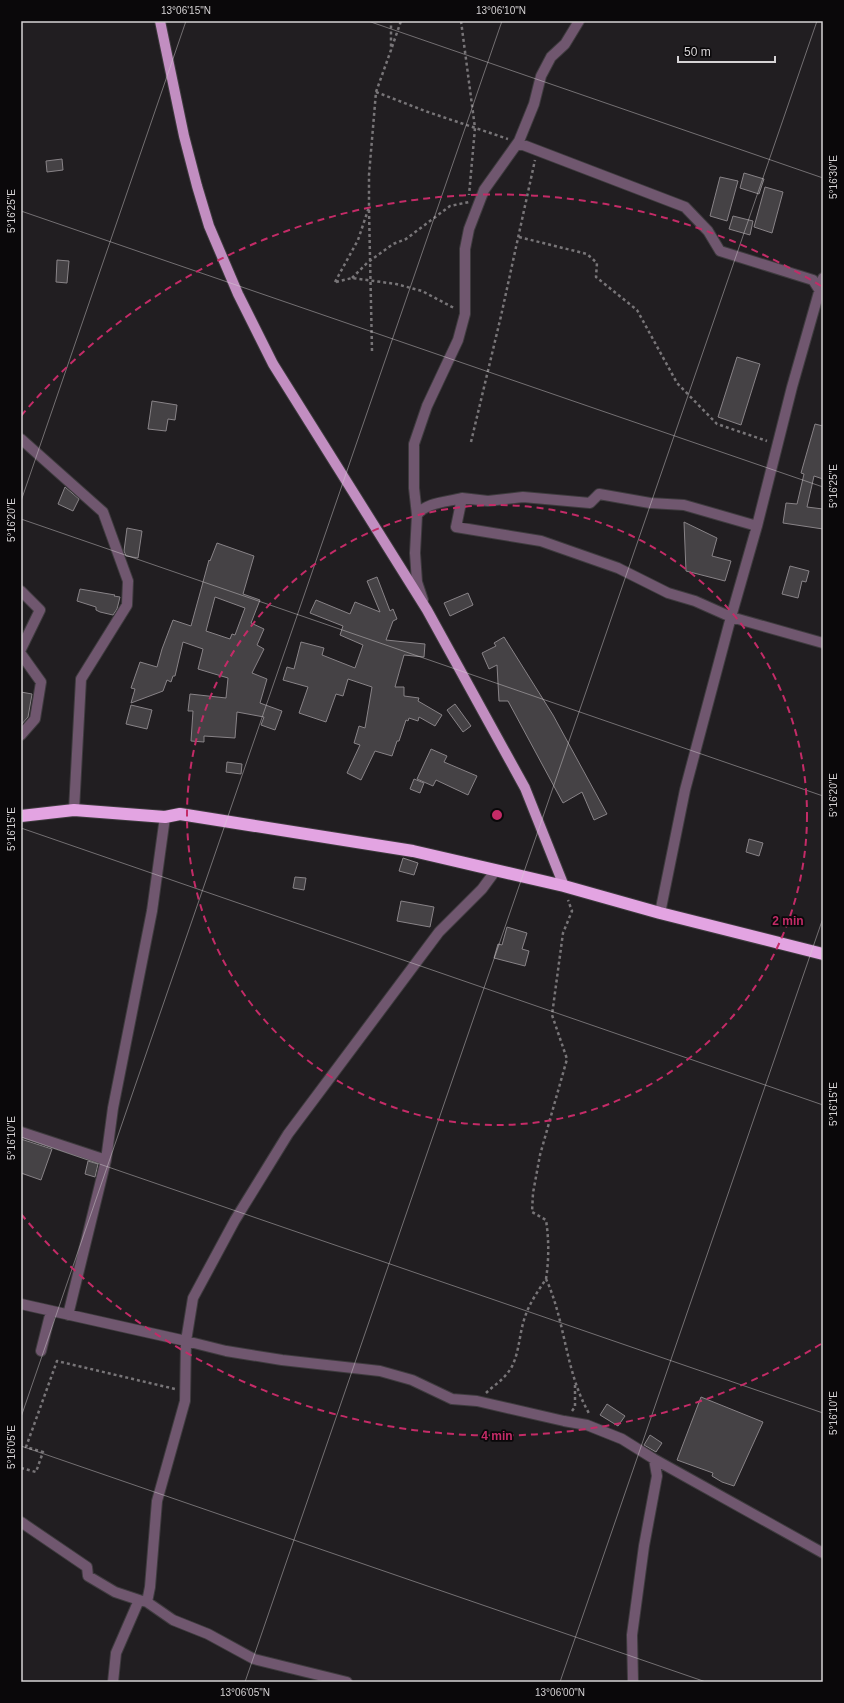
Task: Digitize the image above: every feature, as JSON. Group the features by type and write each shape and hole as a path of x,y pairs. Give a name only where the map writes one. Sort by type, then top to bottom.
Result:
{"highway":[{"path":"21,816 74,810 165,818 180,814 413,852 564,886 660,913 823,954"}],"main road":[{"path":"160,21 184,136 197,186 209,226 238,294 274,364 427,610 525,788 564,886"}],"street":[{"path":"427,610 417,582 415,553 417,515 414,488 414,444 427,406 458,340 465,314 465,249 480,200 484,190 518,143 534,104 541,76 551,57 565,44 579,21"},
{"path":"518,143 685,207 708,231 720,251 813,280 821,291"},
{"path":"660,913 685,790 757,526 777,445 821,291 823,278"},
{"path":"21,439 103,512 128,581 127,604 81,679 74,810"},
{"path":"417,515 420,510 426,506 462,498 488,501 523,498 590,503 599,494 644,502 684,505 757,526"},
{"path":"462,498 456,527 541,541 618,568 668,593 694,601 731,617 823,643"},
{"path":"21,591 40,610 21,650"},
{"path":"21,654 42,682 34,719 21,735"},
{"path":"68,1315 106,1160 113,1108 152,911 165,818"},
{"path":"113,1682 116,1653 150,1587 157,1501 185,1400 186,1341 193,1298 235,1220 288,1134 401,985 439,932 482,889 496,870"},
{"path":"21,1132 106,1160"},
{"path":"21,1304 226,1351 282,1360 380,1371 412,1380 452,1399 477,1401 564,1422 587,1425 601,1432 622,1439 654,1459 823,1553"},
{"path":"41,1350 51,1311"},
{"path":"633,1682 632,1635 644,1546 657,1476 654,1459"},
{"path":"21,1522 87,1567 88,1576 115,1592 143,1601 173,1620 208,1634 254,1659 347,1682"}],"path":[{"path":"391,21 391,50"},
{"path":"372,351 369,207 376,92 401,21"},
{"path":"461,21 475,128 468,202 469,209"},
{"path":"376,92 425,111 518,143"},
{"path":"471,442 519,237 537,150"},
{"path":"352,278 370,261 392,244 406,239 450,206 480,200"},
{"path":"369,207 358,240 335,282 352,278 396,284 422,291 465,314"},
{"path":"519,237 587,254 597,263 596,277 637,310 677,383 717,424 777,445"},
{"path":"477,1401 506,1376 518,1350 520,1330 525,1316 546,1279 549,1237 546,1220 532,1212 533,1193 542,1148 567,1059 552,1015 563,933 572,910 564,886"},
{"path":"546,1279 554,1301 575,1385 587,1410 601,1432"},
{"path":"21,1468 36,1472 43,1452 26,1447 57,1361 185,1392"},
{"path":"564,1422 575,1407 575,1385"}],"building":[{"path":"62,159 63,170 47,172 46,161"},
{"path":"744,173 764,179 759,194 740,188"},
{"path":"720,177 738,181 727,221 710,216"},
{"path":"765,187 783,192 772,233 754,227"},
{"path":"733,216 753,221 750,235 729,229"},
{"path":"57,260 69,261 67,283 56,282"},
{"path":"737,357 760,364 741,425 718,417"},
{"path":"152,401 177,405 175,420 168,419 166,431 148,429"},
{"path":"815,424 823,426 823,479 814,476 807,507 823,509 823,529 783,523 786,503 797,504 804,474 801,473"},
{"path":"65,487 79,499 73,511 58,504"},
{"path":"684,522 717,538 712,556 731,561 725,581 686,571"},
{"path":"127,528 142,531 138,558 126,556 124,551"},
{"path":"217,543 254,556 243,594 260,600 251,623 264,629 257,645 264,649 252,673 267,679 260,703 282,711 275,730 261,725 264,717 237,712 235,738 204,736 204,742 191,741 193,711 188,711 190,694 226,698 228,678 198,669 203,649 183,642 175,676 173,676 171,682 167,680 163,691 131,703 135,689 131,688 140,662 157,667 173,620 191,626 209,560 210,561","holes":["215,597 245,608 235,635 232,634 230,639 206,631"]},
{"path":"790,566 809,571 806,582 802,581 798,598 782,594"},
{"path":"377,577 390,611 393,609 397,619 393,621 386,640 425,644 424,657 404,655 395,687 404,687 404,696 419,698 418,701 442,715 435,726 419,717 418,721 409,718 408,721 406,720 392,756 375,751 361,780 347,773 360,745 354,743 359,726 365,728 372,687 348,679 343,696 336,694 326,722 299,713 308,687 283,680 287,667 294,669 301,642 324,648 322,655 355,668 363,645 340,635 343,626 310,613 316,600 350,614 355,602 380,612 367,581"},
{"path":"80,589 120,597 117,609 113,615 100,612 96,610 96,607 77,601"},
{"path":"468,593 473,605 450,616 444,603"},
{"path":"504,637 553,715 607,814 594,820 582,792 563,803 508,701 499,701 497,665 489,669 482,653 496,646 494,643"},
{"path":"21,692 32,694 28,717 21,725"},
{"path":"455,704 471,726 463,732 447,710"},
{"path":"131,705 152,710 147,729 126,724"},
{"path":"431,749 447,756 444,762 477,776 468,795 436,780 433,786 417,779"},
{"path":"227,762 242,764 241,774 226,772"},
{"path":"414,779 424,783 420,793 410,789"},
{"path":"749,839 763,843 759,856 746,852"},
{"path":"403,858 418,863 414,875 399,871"},
{"path":"295,877 306,878 304,890 293,888"},
{"path":"401,901 434,907 430,927 397,921"},
{"path":"507,927 527,933 522,949 529,951 525,966 494,958 498,944 502,945"},
{"path":"21,1139 52,1149 41,1180 21,1173"},
{"path":"88,1161 98,1164 95,1177 85,1174"},
{"path":"701,1397 763,1422 734,1486 722,1482 712,1476 713,1473 677,1460"},
{"path":"607,1404 625,1416 618,1426 600,1415"},
{"path":"650,1435 662,1443 656,1452 644,1445"}]}
